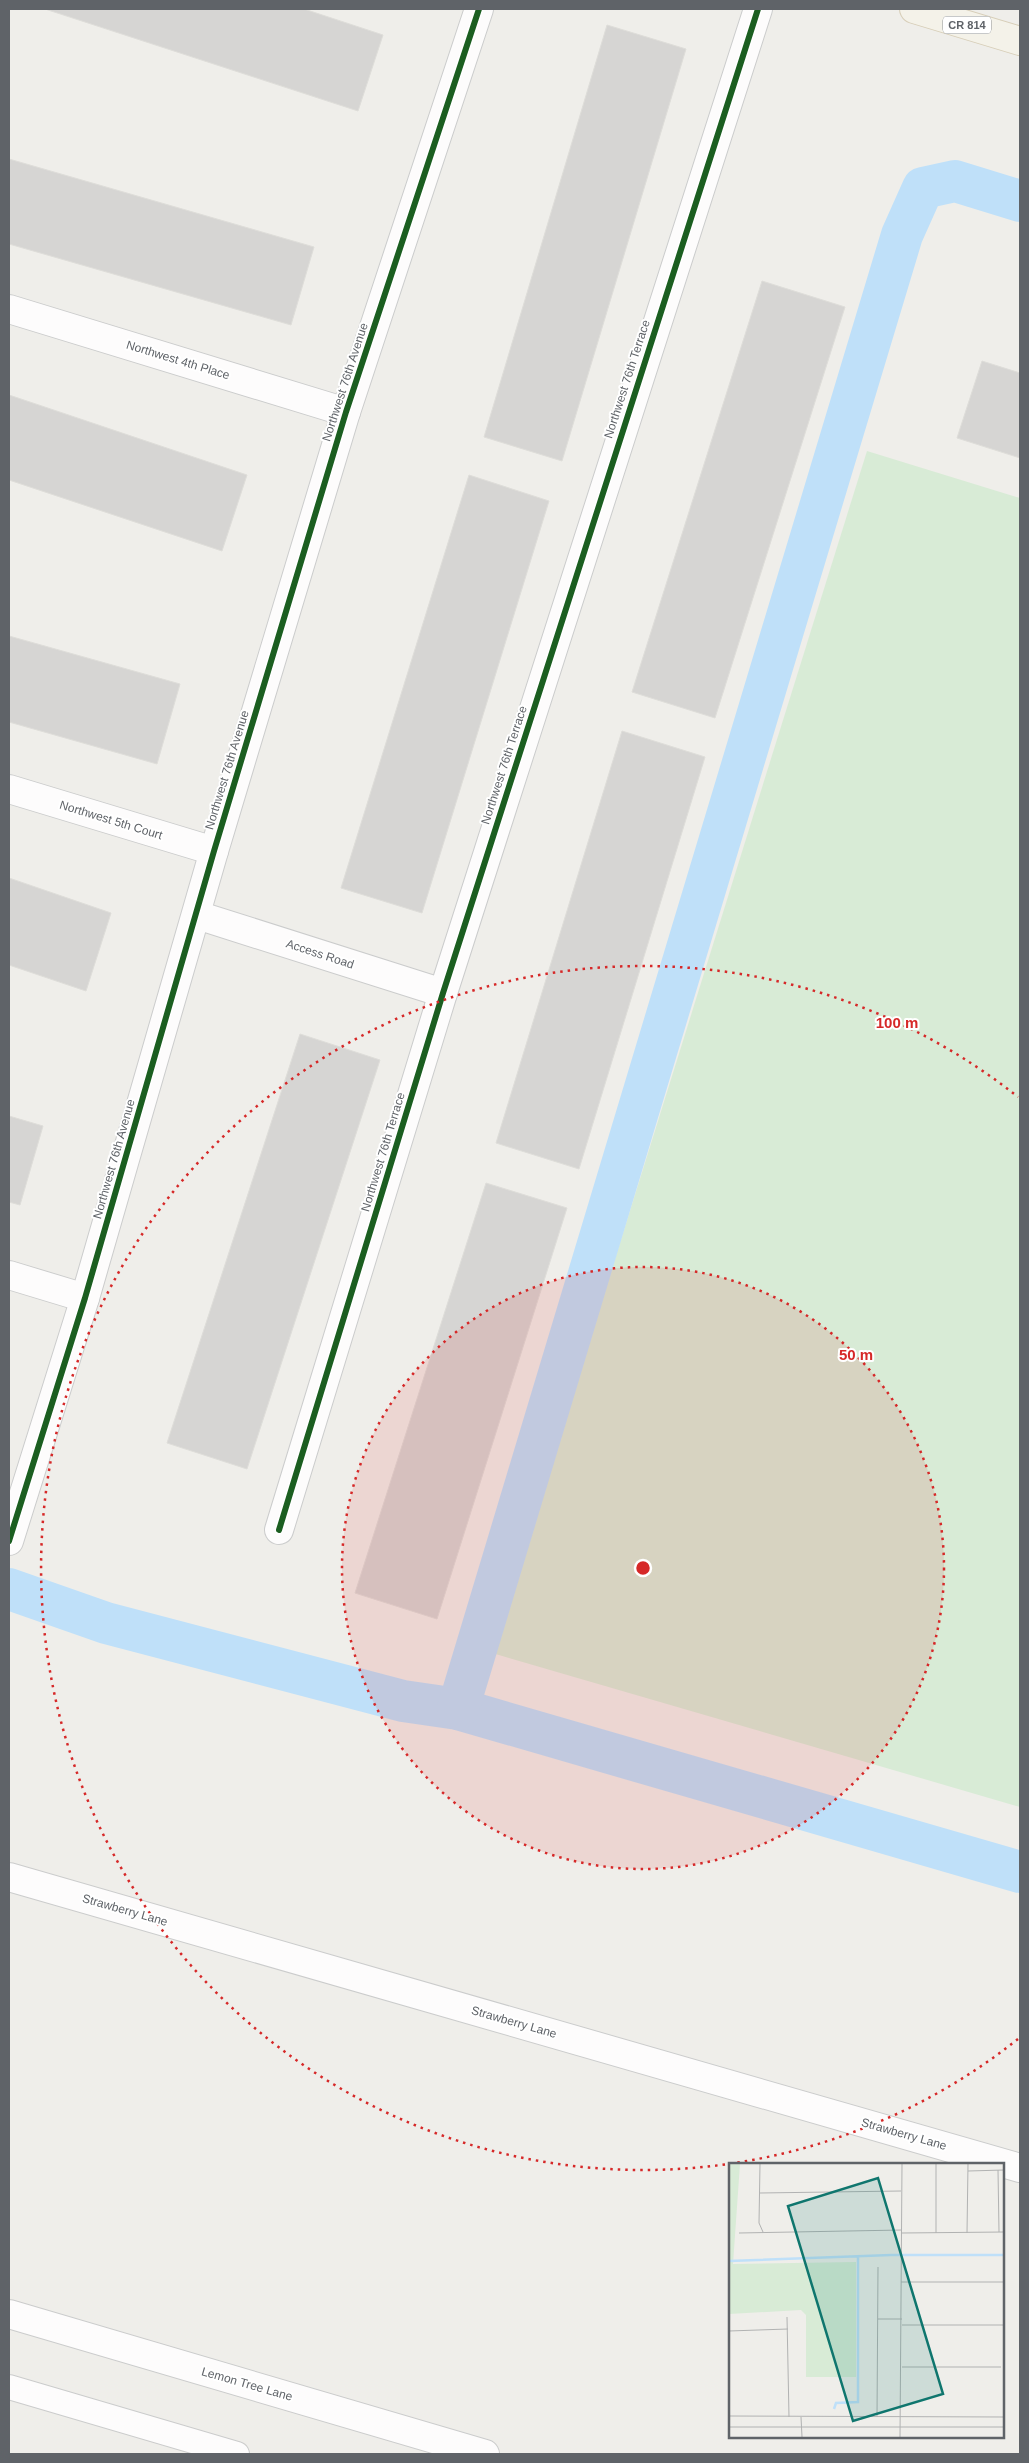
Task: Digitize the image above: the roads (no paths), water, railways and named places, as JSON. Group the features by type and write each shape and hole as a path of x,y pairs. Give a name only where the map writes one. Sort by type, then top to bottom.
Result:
{"main road":[{"name":"CR 814","path":"914,9 1020,41"}],"street":[{"name":"Northwest 76th Avenue","path":"11,1534 85,1298 214,851 346,412 479,9"},
{"name":"Northwest 76th Terrace","path":"279,1530 443,993 758,9"},
{"name":"Northwest 4th Place","path":"9,309 346,412"},
{"name":"Northwest 5th Court","path":"9,789 214,851"},
{"name":"Access Road","path":"197,915 443,993"},
{"path":"9,1275 85,1298"},
{"name":"Strawberry Lane","path":"9,1877 1003,2163"},
{"name":"Strawberry Lane","path":"1004,2163 1020,2168"},
{"name":"Lemon Tree Lane","path":"9,2314 485,2454"}],"lane":[{"path":"9,2387 236,2454"}],"waterway":[{"path":"458,1709 902,235 923,188 955,181 1020,201"},
{"path":"9,1589 106,1623 403,1701 458,1709 1020,1872"}]}
